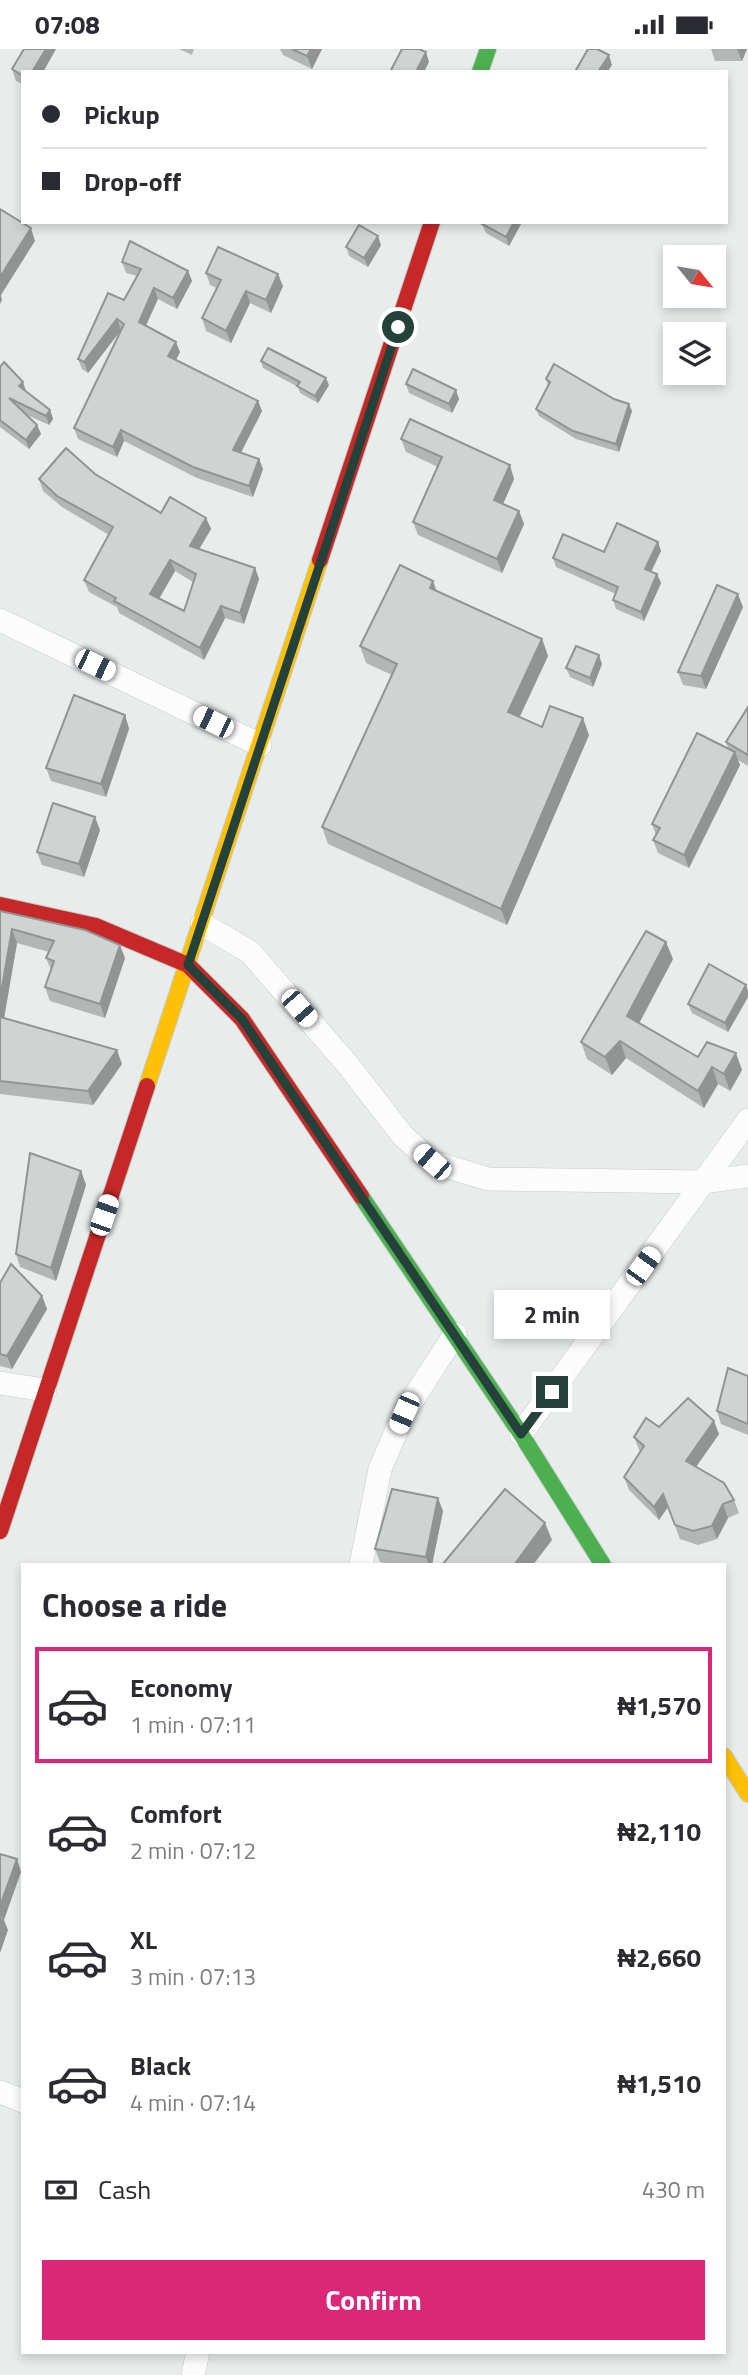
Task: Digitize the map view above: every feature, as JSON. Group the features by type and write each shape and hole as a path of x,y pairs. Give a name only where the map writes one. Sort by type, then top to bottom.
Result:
{"main road":[{"path":"481,70 488,49"},
{"path":"0,1531 431,224"},
{"path":"0,905 96,926 188,965 242,1019 455,1334 602,1563"},
{"path":"726,1759 748,1794"}],"street":[{"path":"0,620 260,745"},
{"path":"202,924 250,951 348,1065 403,1136 432,1162 488,1179 703,1182 748,1176"},
{"path":"521,1434 748,1120"},
{"path":"362,1563 380,1469 404,1413 455,1334"},
{"path":"0,1383 45,1390"},
{"path":"0,2092 21,2100"},
{"path":"193,2375 198,2354"}],"building":[{"path":"24,49 46,49 33,70 21,70 21,75 12,69"},
{"path":"292,49 311,49 307,56"},
{"path":"402,49 419,49 426,52 417,70 391,70"},
{"path":"588,49 597,49 609,55 599,70 576,70"},
{"path":"0,209 31,228 0,277"},
{"path":"482,224 513,224 506,237"},
{"path":"359,225 378,236 364,258 346,247"},
{"path":"130,241 188,271 173,298 154,288 139,322 176,342 168,356 258,401 233,450 259,459 249,486 193,467 121,430 113,447 74,428 124,324 117,319 84,362 78,359 108,293 124,300 141,269 122,262"},
{"path":"218,247 278,274 266,300 246,291 226,331 202,318 221,280 206,273"},
{"path":"268,348 326,378 315,396 297,386 300,382 261,361"},
{"path":"4,362 23,382 19,386 50,410 46,416 9,398 37,425 26,440 0,420 0,367"},
{"path":"554,364 614,399 629,404 616,444 573,431 536,409 550,382 546,379"},
{"path":"413,369 456,390 449,404 406,384"},
{"path":"410,419 510,465 494,500 519,511 497,559 413,522 442,457 401,439"},
{"path":"66,448 95,474 161,513 170,497 206,518 190,546 255,568 240,613 221,606 200,648 114,601 116,598 84,580 113,527 57,496 39,479","holes":["170,560 196,574 184,611 150,594"]},
{"path":"617,523 658,542 645,569 657,574 641,612 613,600 618,587 553,558 563,534 604,552"},
{"path":"400,565 433,581 430,588 542,639 508,712 542,727 550,706 583,718 501,909 322,827 397,664 360,646"},
{"path":"717,585 738,594 701,676 678,672"},
{"path":"576,646 599,655 590,678 566,668"},
{"path":"74,695 125,715 101,784 46,768"},
{"path":"748,707 748,755 726,742"},
{"path":"697,733 735,752 684,855 653,840 660,828 652,824"},
{"path":"53,803 95,817 79,864 37,852"},
{"path":"0,911 85,930 120,945 100,1004 45,987 54,961 46,958 54,941 12,929 0,999"},
{"path":"646,931 666,942 627,1016 698,1057 707,1042 736,1053 724,1074 712,1067 698,1091 620,1041 605,1057 581,1042"},
{"path":"709,964 746,985 725,1023 688,1004"},
{"path":"0,1017 117,1050 88,1091 0,1081"},
{"path":"30,1153 81,1171 51,1268 16,1254"},
{"path":"11,1264 42,1296 7,1356 0,1354 0,1283"},
{"path":"728,1368 748,1376 748,1424 717,1411"},
{"path":"688,1398 714,1421 686,1461 724,1483 734,1500 723,1504 712,1526 693,1531 675,1525 663,1494 654,1507 624,1477 644,1446 634,1437 646,1418 659,1427"},
{"path":"392,1489 438,1498 426,1557 375,1549"},
{"path":"505,1489 545,1523 515,1563 444,1563"},
{"path":"0,1854 17,1859 0,1906"}],"traffic: fast":[{"path":"481,70 488,49"},
{"path":"361,1196 521,1434 602,1563"}],"traffic: slow":[{"path":"147,1086 320,560"},
{"path":"726,1759 748,1794"}],"traffic: jam":[{"path":"320,560 431,224"},
{"path":"0,905 96,926 188,965 242,1019 361,1196"},
{"path":"0,1531 147,1086"}],"route":[{"path":"398,327 188,965 242,1019 332,1149 521,1434 552,1392"}]}
